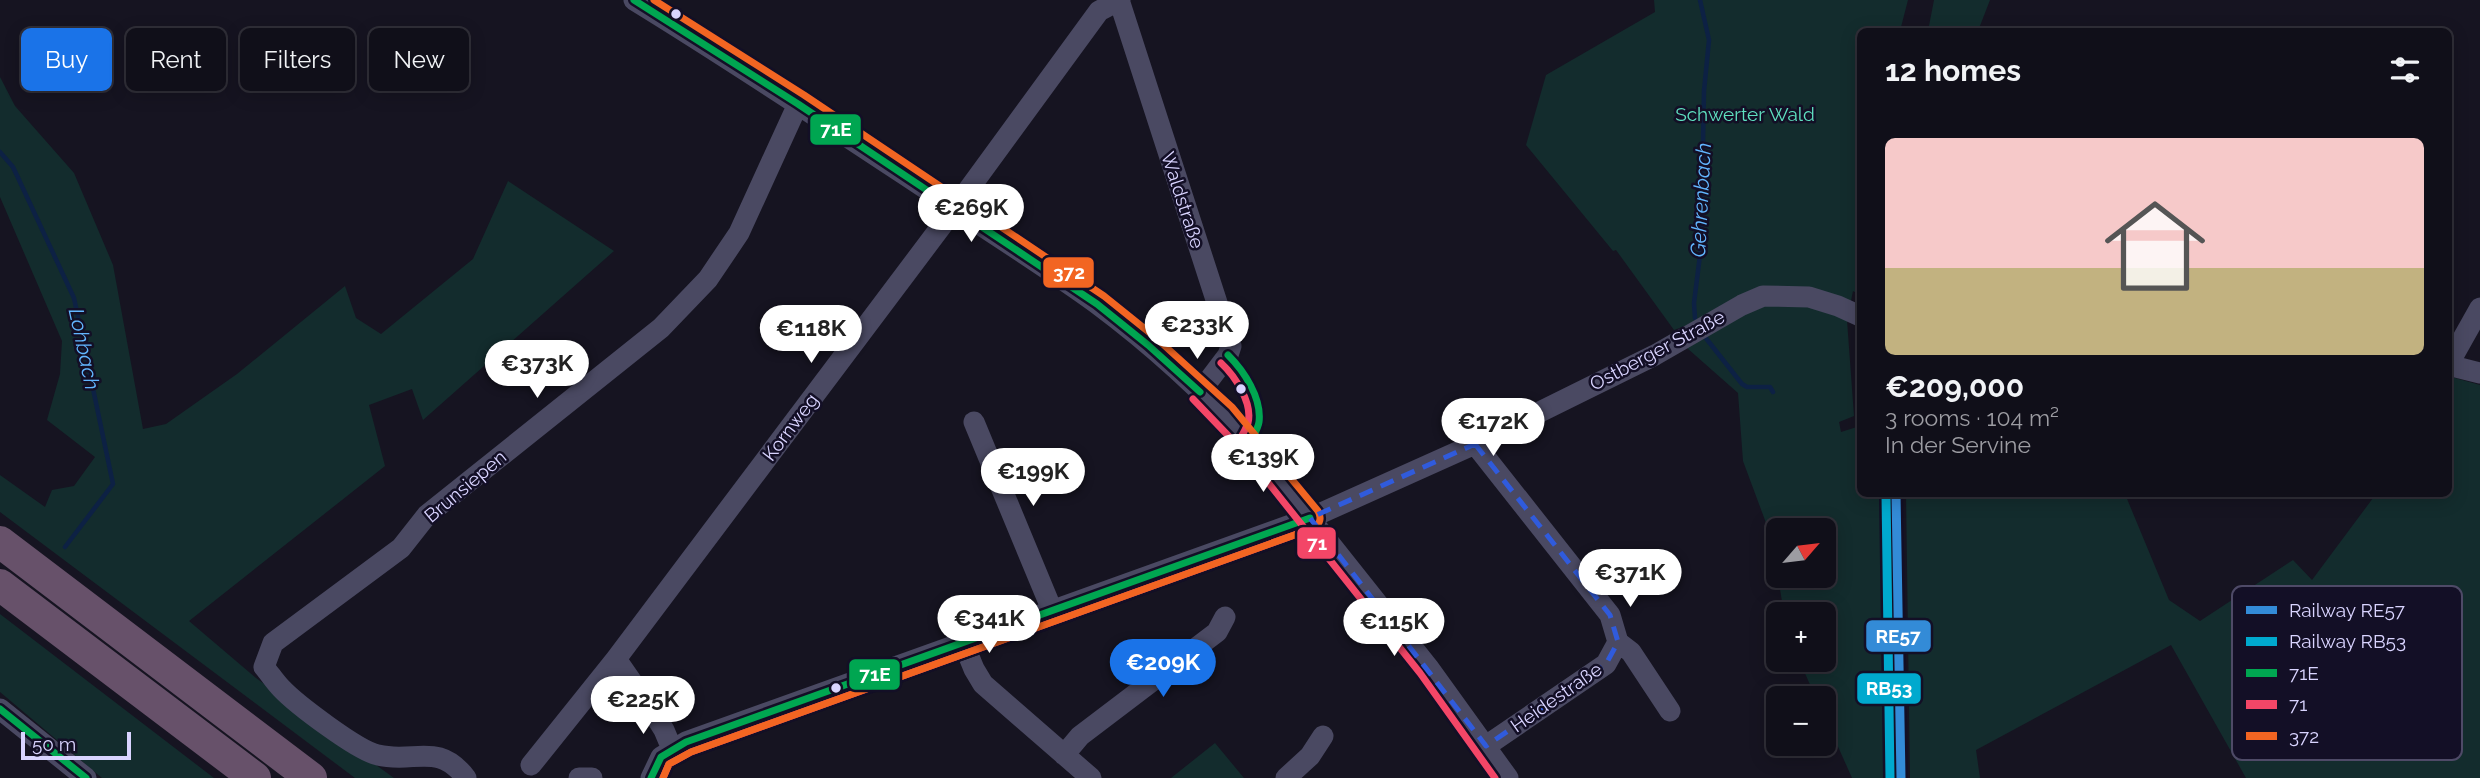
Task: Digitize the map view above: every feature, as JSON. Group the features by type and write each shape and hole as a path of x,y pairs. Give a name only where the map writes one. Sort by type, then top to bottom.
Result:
{"highway":[{"path":"0,542 311,778"},
{"path":"0,585 255,778"}],"street":[{"path":"634,0 955,208 1097,304 1148,345 1200,392 1250,443 1428,667 1508,778"},
{"name":"Kornweg","path":"531,765 616,659 955,208 1099,11 1120,0"},
{"name":"Waldstraße","path":"1120,0 1231,346 1228,355 1200,392"},
{"name":"Brunsiepen","path":"466,778 455,765 433,755 378,755 349,741 282,689 264,667 273,643 401,548 427,515 661,328 708,279 734,241 798,104"},
{"name":"Ostberger Straße","path":"672,749 1310,518 1475,443 1655,355 1742,305 1763,296 1809,297 1857,315"},
{"path":"2452,358 2480,308"},
{"path":"2452,366 2480,373"},
{"path":"974,422 1052,610"},
{"path":"1475,443 1610,615 1618,642 1631,652 1670,712"},
{"path":"1064,755 1080,736 1217,632 1225,617"},
{"path":"963,642 983,684 1091,778"},
{"name":"Heidestraße","path":"1486,746 1606,664 1618,642"},
{"path":"616,659 664,730 672,749 661,757 650,778"},
{"path":"0,709 86,778"},
{"path":"1286,778 1310,756 1323,736"},
{"path":"47,749 70,778"},
{"path":"579,778 592,778"}],"highlighted area":[{"path":"1475,444 1610,615 1618,642 1606,664 1486,746 1310,518"}],"green space":[{"name":"Schwerter Wald","path":"1654,0 1908,0 1901,28 1857,28 1857,293 1853,291 1847,320 1854,416 1839,422 1841,432 1857,427 1857,497 1880,497 1885,778 1852,778 1836,742 1836,686 1811,686 1804,672 1836,672 1836,602 1782,602 1780,588 1836,588 1836,518 1766,518 1766,523 1743,461 1738,393 1687,348 1685,326 1674,330 1616,250 1613,251 1526,145 1546,75 1655,12"},
{"path":"1934,0 1990,0 1979,28 1929,28"},
{"path":"0,77 15,106 74,173 113,265 143,429 166,424 237,374 345,286 356,318 381,334 473,259 508,181 614,251 423,420 412,389 369,405 385,466 189,621 256,678 394,778 355,778 0,512 0,475 45,507 52,490 74,486 95,457 47,420 60,374 62,341 0,197"},
{"path":"2452,377 2480,385 2480,778 2246,778 2236,760 2462,760 2462,586 2253,586 2293,560 2312,580 2374,497 2452,497"},
{"path":"1906,497 2126,497 2169,600 2200,621 2232,600 2232,753 2171,645 1976,750 1980,778 1910,778"},
{"path":"0,614 214,778 102,778 0,692"},
{"path":"1215,743 1244,778 1171,778"}],"waterway":[{"name":"Gehrenbach","path":"1695,318 1694,303 1701,247 1704,91 1709,40 1700,0"},
{"name":"Lohbach","path":"0,152 13,167 74,298 113,484 65,547"},
{"path":"1705,337 1742,384 1747,387 1770,387 1773,392"}],"rail line":[{"name":"RB53","path":"1886,497 1890,778"},
{"name":"RE57","path":"1896,497 1901,778"}],"transit line":[{"name":"71E","path":"634,0 798,104 1097,304 1200,392"},
{"name":"372","path":"654,0 804,95 1104,296 1155,337 1232,407 1318,511 1320,518 1314,528 691,752 669,764 663,778"},
{"name":"71E","path":"1228,355 1246,377 1258,404 1259,422 1250,443"},
{"name":"71","path":"1221,363 1237,382 1248,407 1248,423 1240,439"},
{"name":"71","path":"1193,399 1242,450 1420,673 1495,778"},
{"name":"71E","path":"651,778 661,757 686,742 1310,518"},
{"name":"71","path":"663,778 669,764 691,752 1314,528"},
{"name":"71E","path":"0,709 86,778"}]}
